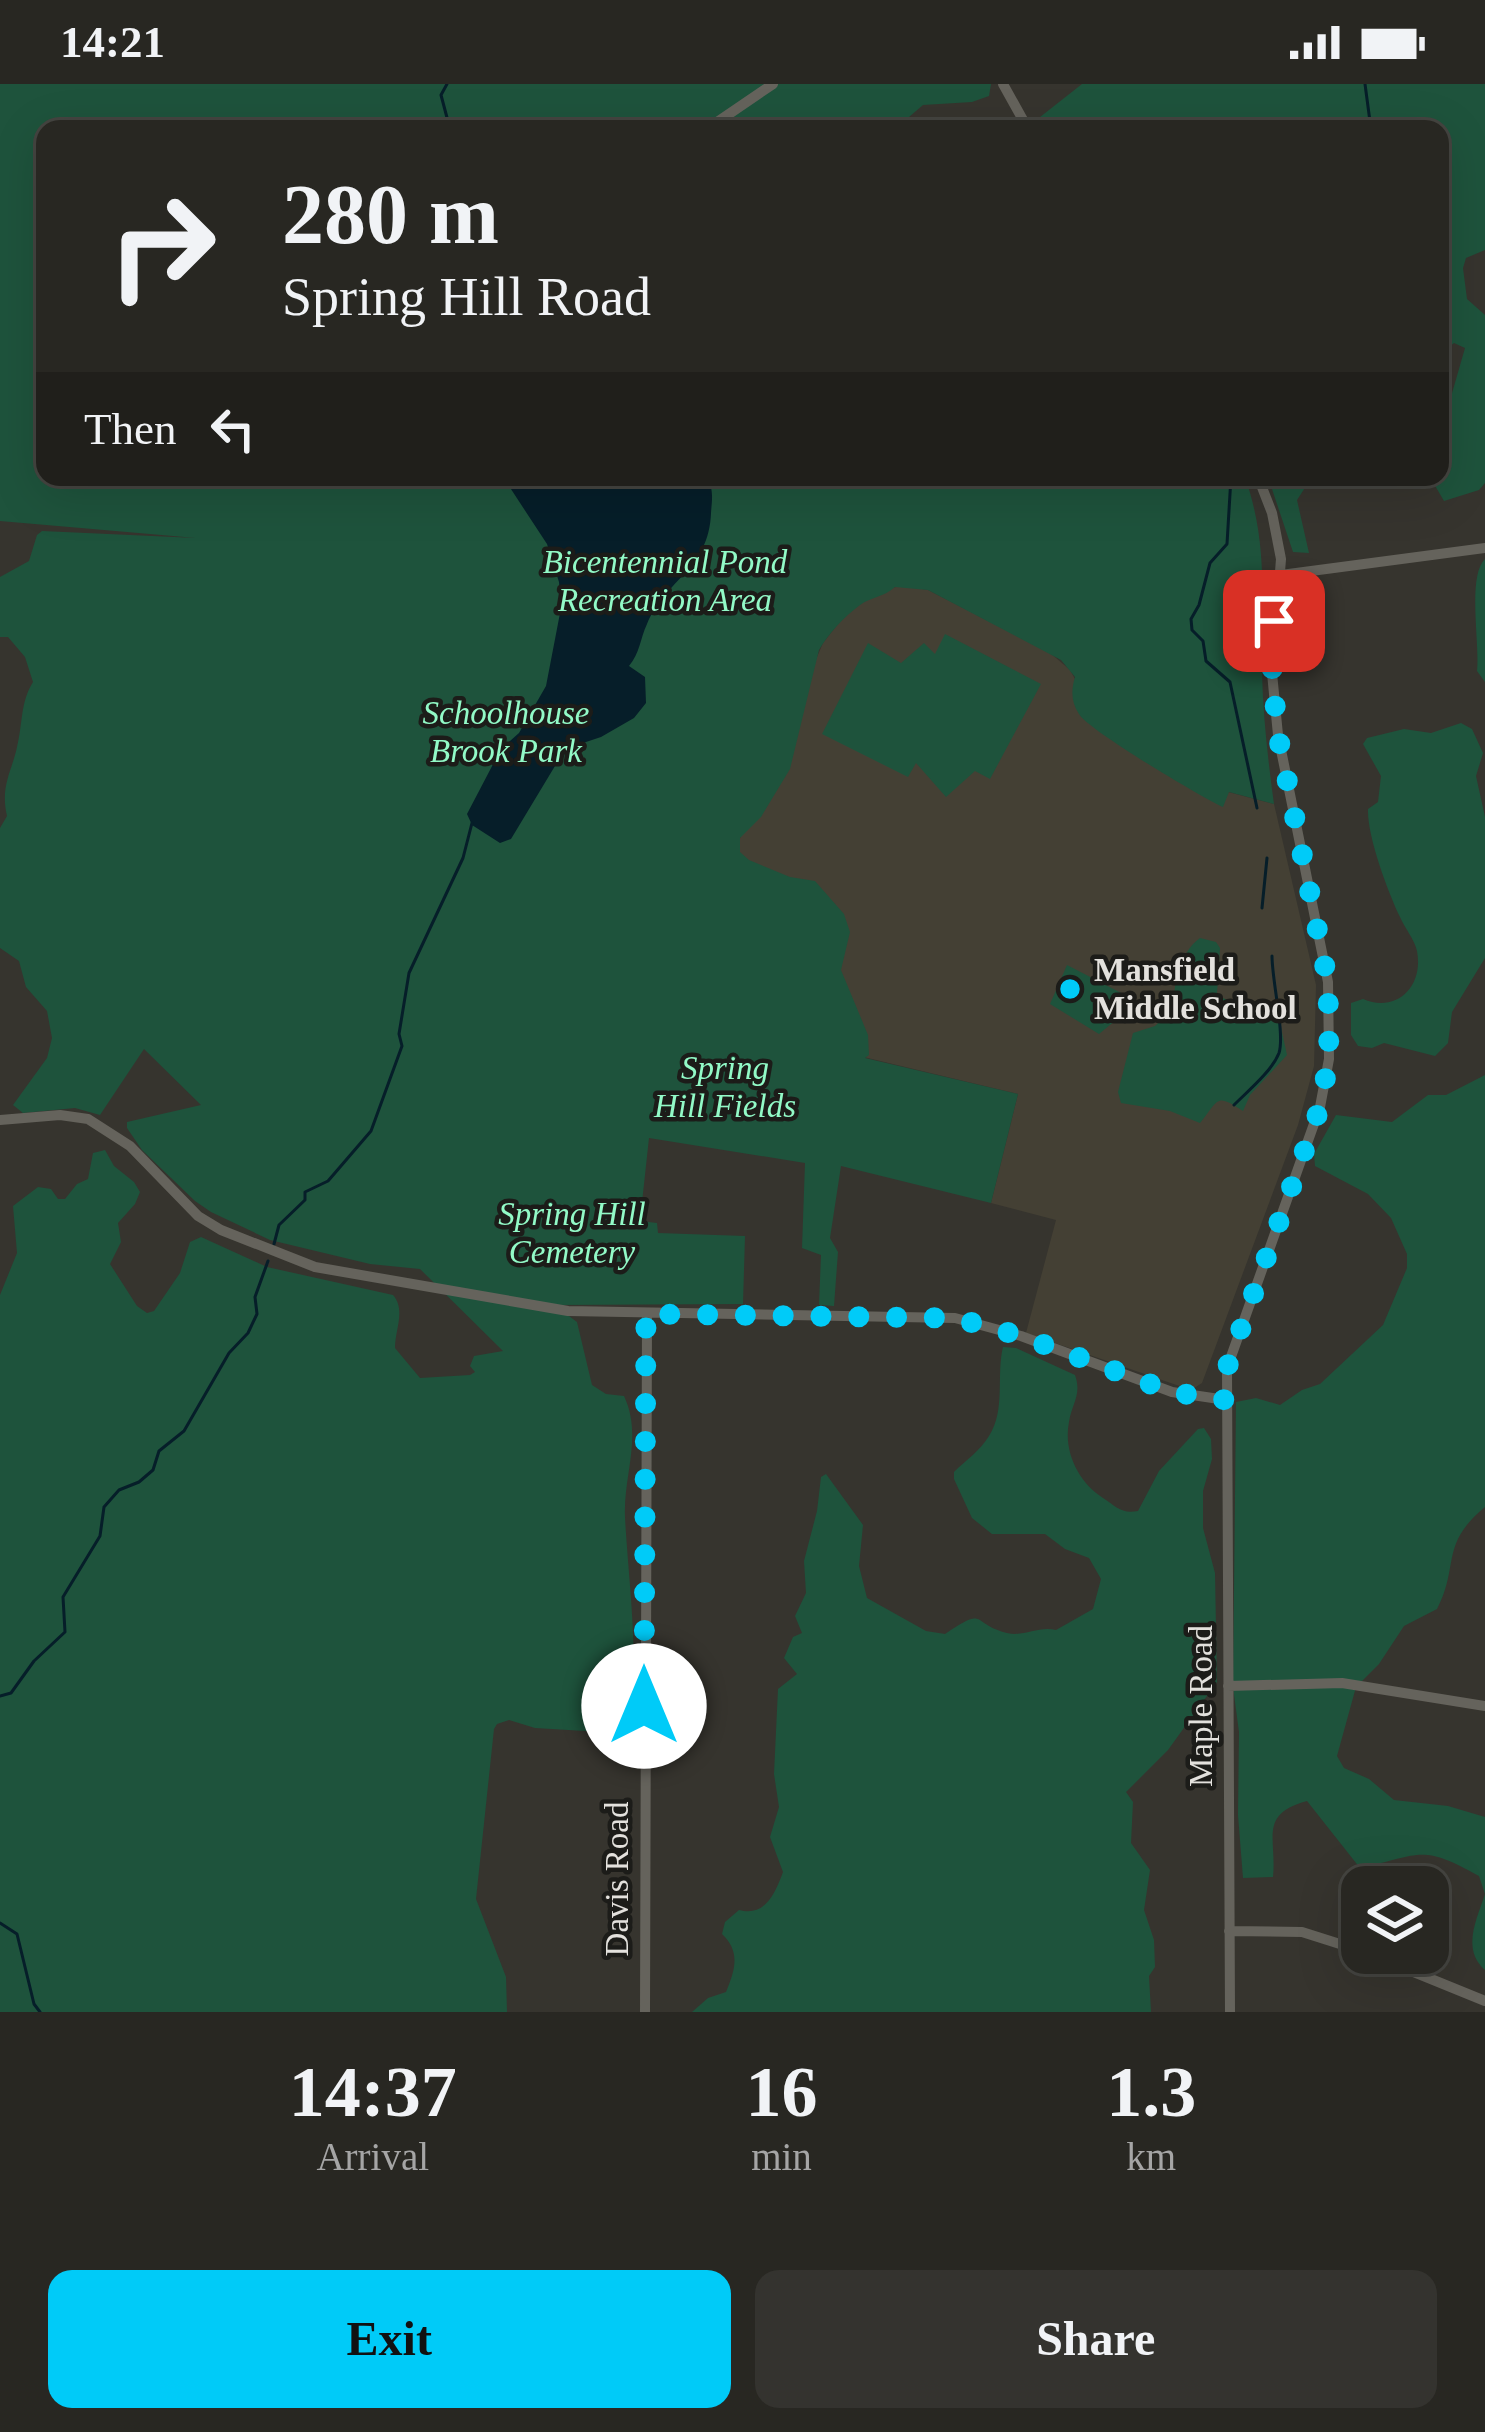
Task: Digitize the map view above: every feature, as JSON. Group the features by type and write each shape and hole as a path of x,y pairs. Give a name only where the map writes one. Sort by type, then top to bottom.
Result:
{"street":[{"path":"720,120 773,84"},
{"path":"1003,84 1023,120"},
{"name":"Maple Road","path":"1230,2012 1227,1368 1320,1107 1329,1059 1328,982 1287,796 1276,714 1273,656 1281,575 1272,513 1262,486"},
{"path":"1281,575 1485,548"},
{"path":"0,1120 60,1114 88,1119 130,1146 198,1216 221,1230 315,1267 568,1311 955,1318 1021,1336 1172,1392 1226,1400"},
{"name":"Davis Road","path":"645,2012 646,1314"},
{"path":"1228,1685 1342,1683 1485,1706"},
{"path":"1228,1930 1302,1932 1341,1944"},
{"path":"1419,1974 1485,2001"}],"shaded area":[{"name":"Mansfield Middle School","path":"885,589 928,590 1049,652 1077,683 1228,792 1274,804 1316,985 1314,1066 1298,1125 1202,1383 1191,1390 1026,1333 1056,1220 991,1203 1018,1094 822,1047 735,870 738,843 823,643 849,610"}],"green space":[{"path":"0,84 991,84 989,96 972,102 923,105 906,120 36,120 36,486 1248,486 1261,550 1263,688 1274,804 1229,792 1223,807 1146,763 1079,714 1073,696 1075,677 1061,660 928,590 895,587 864,602 819,650 790,769 761,817 740,838 740,852 790,877 815,881 844,914 850,932 841,970 868,1035 865,1058 1018,1094 991,1203 841,1166 830,1238 838,1252 834,1306 819,1305 821,1255 802,1248 805,1163 649,1138 640,1221 657,1223 658,1233 745,1236 743,1304 554,1305 577,1322 592,1385 606,1394 624,1396 632,1426 625,1517 632,1702 628,1725 618,1733 535,1728 509,1720 494,1729 476,1899 506,1977 507,2012 0,2012 0,1295 17,1253 13,1206 38,1187 65,1199 88,1179 93,1153 105,1150 140,1192 118,1223 121,1242 110,1264 137,1306 147,1313 154,1311 180,1273 190,1242 201,1237 267,1267 393,1295 399,1313 395,1348 420,1378 470,1375 475,1372 470,1366 474,1356 503,1351 420,1269 370,1264 270,1240 195,1201 142,1150 127,1128 127,1122 201,1105 144,1049 100,1115 75,1108 23,1113 13,1105 47,1058 52,1038 47,1011 26,987 19,961 0,948 0,828 7,816 6,787 33,682 25,657 8,637 0,637 0,577 29,561 42,531 196,538 0,521"},
{"path":"1082,84 1485,84 1485,250 1466,258 1463,268 1467,299 1485,315 1485,483 1479,490 1444,501 1435,486 1449,486 1449,404 1465,348 1454,343 1449,347 1449,120 1036,120"},
{"path":"1271,486 1306,486 1297,500 1309,553 1293,552"},
{"path":"1485,559 1485,682 1477,671 1475,595"},
{"path":"945,634 1041,684 990,779 975,771 946,797 916,763 908,777 822,734 868,643 901,663 924,643 935,654"},
{"path":"1461,723 1472,729 1483,753 1476,776 1485,817 1485,958 1452,1012 1448,1043 1435,1056 1384,1043 1358,1046 1351,1035 1351,1003 1396,1000 1411,986 1418,964 1416,946 1395,906 1375,848 1368,809 1378,802 1381,776 1363,744 1367,738 1404,729 1431,733"},
{"path":"1200,938 1220,948 1217,993 1272,1012 1280,1023 1287,1055 1250,1095 1243,1111 1218,1101 1200,1123 1170,1111 1121,1103 1118,1092 1133,1033 1155,1026 1173,1009 1182,960"},
{"path":"1067,965 1127,996 1116,1020 1099,1034 1050,1004"},
{"path":"1485,1075 1485,1507 1461,1533 1437,1609 1404,1626 1379,1664 1356,1687 1337,1756 1344,1768 1369,1779 1394,1800 1448,1806 1485,1817 1485,1894 1479,1876 1432,1856 1358,1866 1307,1801 1292,1806 1276,1821 1273,1877 1243,1878 1239,1732 1233,1687 1236,1402 1256,1398 1280,1405 1320,1384 1383,1325 1407,1268 1407,1254 1391,1218 1368,1194 1315,1166 1314,1154 1336,1115 1392,1122 1428,1095 1446,1095"},
{"path":"1003,1347 1016,1348 1075,1375 1077,1394 1068,1433 1071,1455 1094,1492 1119,1509 1138,1511 1159,1471 1198,1429 1204,1428 1211,1439 1203,1528 1215,1573 1217,1682 1168,1750 1126,1792 1133,1802 1131,1843 1150,1870 1144,1910 1154,1940 1151,2012 692,2012 708,1998 726,1992 729,1984 734,1962 732,1948 722,1934 725,1922 739,1910 762,1907 783,1872 770,1837 779,1807 774,1774 778,1689 797,1674 784,1658 793,1637 802,1633 795,1616 806,1593 804,1561 821,1477 826,1474 863,1525 859,1566 867,1598 926,1631 945,1634 974,1619 1007,1633 1056,1630 1093,1609 1101,1579 1089,1558 1045,1534 992,1534 972,1518 954,1479 954,1472 994,1426"},
{"path":"1485,1894 1485,1970 1472,1943"}],"water":[{"path":"509,486 711,486 703,548 655,609 629,666 645,677 646,703 634,718 571,747 511,839 500,843 472,825 467,814 501,749 519,733 546,686 561,608 559,582 547,544"}],"waterway":[{"path":"447,84 441,95 448,120"},
{"path":"1365,84 1370,120"},
{"path":"1230,486 1227,544 1210,563 1191,619 1192,630 1203,641 1206,661 1230,682 1257,808"},
{"path":"274,1244 279,1225 305,1200 305,1192 328,1181 371,1131 402,1046 399,1034 409,973 463,858 472,823"},
{"path":"1262,908 1267,858"},
{"path":"1234,1105 1279,1053 1272,956"},
{"path":"0,1696 11,1693 34,1661 65,1632 63,1597 100,1536 104,1507 119,1490 153,1470 159,1451 184,1431 229,1353 248,1333 268,1261"},
{"path":"0,1923 17,1934 40,2012"}],"place":[{"name":"Mansfield Middle School","path":"1070,989"}],"route":[{"path":"644,1706 646,1314 955,1318 1021,1336 1172,1392 1226,1400 1227,1368 1320,1107 1329,1059 1328,982 1278,735 1272,673 1274,621"}],"park label":[{"name":"Bicentennial Pond Recreation Area","path":"665,581"},
{"name":"Schoolhouse Brook Park","path":"506,732"},
{"name":"Spring Hill Fields","path":"725,1087"},
{"name":"Spring Hill Cemetery","path":"572,1233"}]}
